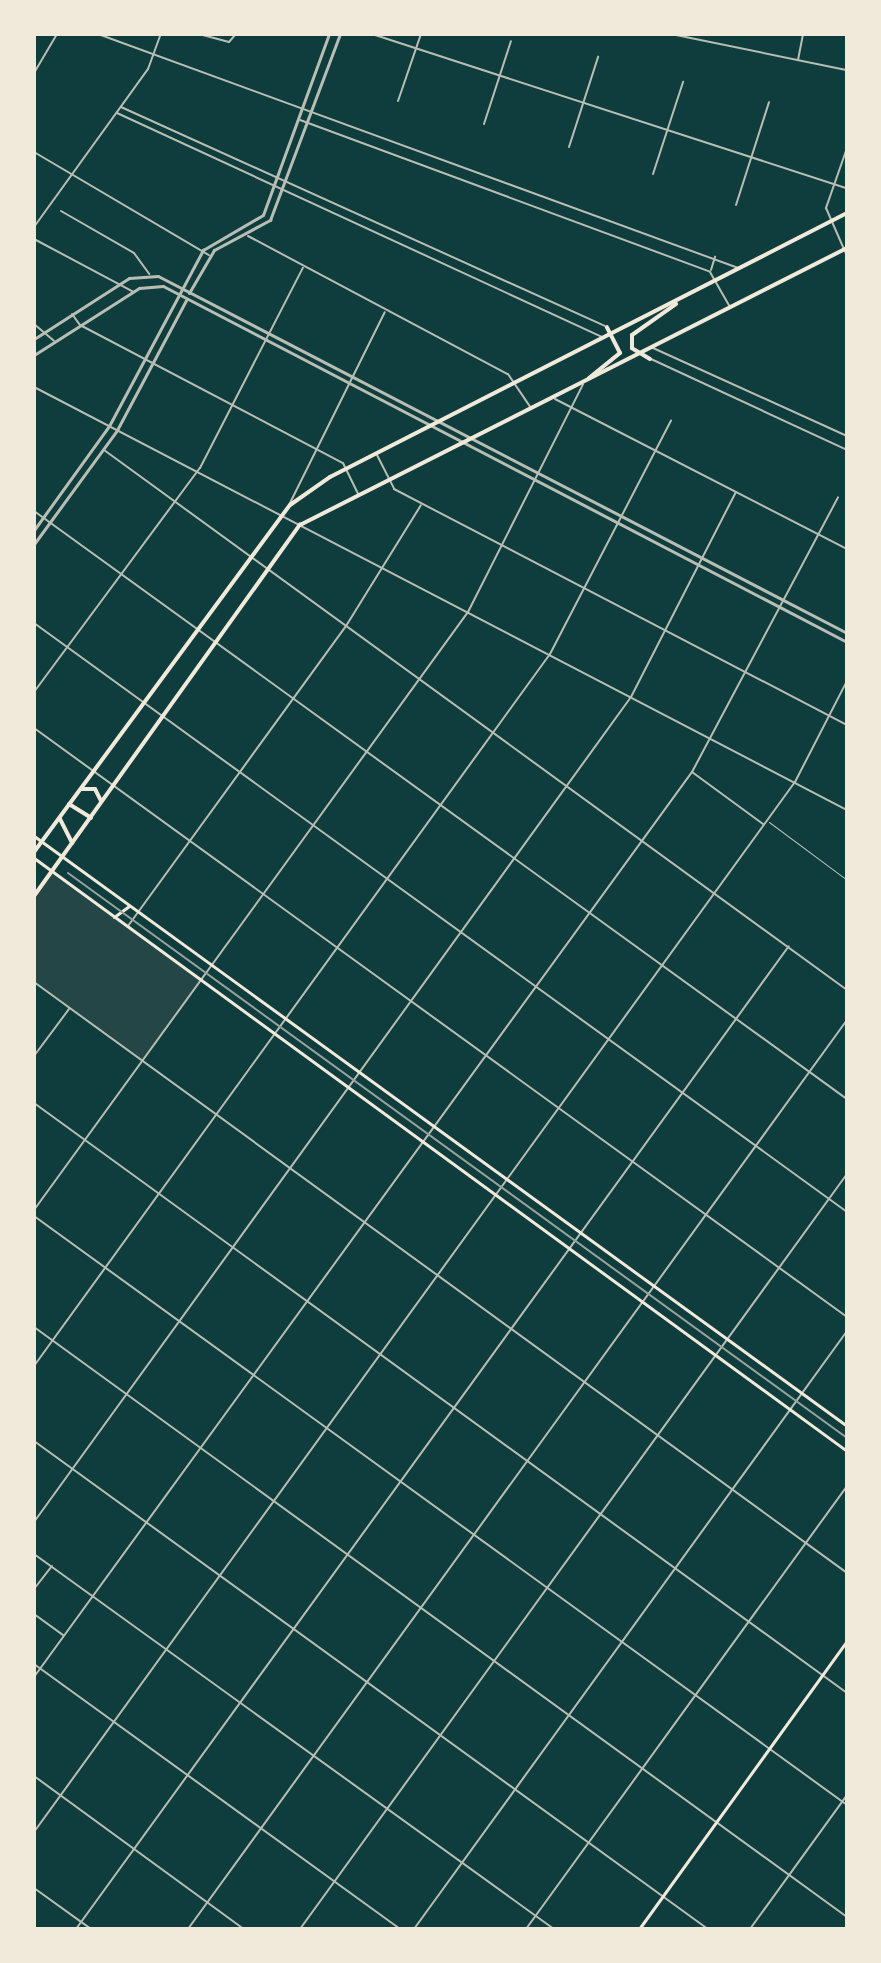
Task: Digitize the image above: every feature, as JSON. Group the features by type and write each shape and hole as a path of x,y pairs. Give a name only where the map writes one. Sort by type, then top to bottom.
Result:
{"main road":[{"path":"847,213 346,469 290,505 249,556 34,855 127,927 847,1451"},
{"path":"34,896 300,525 642,355 845,249"},
{"path":"650,359 632,348 632,335 694,292"},
{"path":"570,390 618,356 607,327"},
{"path":"80,790 95,789 101,804"},
{"path":"69,804 91,818"},
{"path":"60,817 72,843"},
{"path":"34,836 847,1426"},
{"path":"34,887 34,896"},
{"path":"114,917 129,906"},
{"path":"639,1929 847,1641"}],"street":[{"path":"34,73 57,34"},
{"path":"98,34 715,257 739,269"},
{"path":"34,227 121,107 154,55 161,34"},
{"path":"199,34 226,42 236,34"},
{"path":"34,530 109,426 203,250 224,233 259,220 276,186 329,34"},
{"path":"34,544 117,430 209,256 267,226 285,190 340,34"},
{"path":"372,34 847,188"},
{"path":"398,101 421,34"},
{"path":"671,34 847,70"},
{"path":"798,60 803,34"},
{"path":"484,124 511,41"},
{"path":"569,147 598,57"},
{"path":"653,174 683,82"},
{"path":"736,205 769,102"},
{"path":"121,107 607,327"},
{"path":"117,113 603,338"},
{"path":"134,121 137,114"},
{"path":"300,120 710,272 731,308"},
{"path":"200,151 203,144"},
{"path":"847,148 834,184 829,222 847,256"},
{"path":"414,161 417,151"},
{"path":"34,152 209,256"},
{"path":"512,198 516,186"},
{"path":"61,211 134,253 149,274 182,287 847,633"},
{"path":"365,227 368,219"},
{"path":"611,233 615,221"},
{"path":"248,236 517,382 531,410"},
{"path":"34,239 133,292"},
{"path":"444,264 448,255"},
{"path":"710,272 715,257"},
{"path":"34,692 196,472 303,268"},
{"path":"34,339 118,285 149,274"},
{"path":"34,355 133,292 163,286 847,642"},
{"path":"526,302 530,292"},
{"path":"290,505 313,447 386,311"},
{"path":"72,314 80,325 313,447 346,469 358,495"},
{"path":"34,324 46,331 55,342"},
{"path":"653,348 847,436"},
{"path":"650,359 847,450"},
{"path":"34,1210 468,612 583,384"},
{"path":"34,387 847,810"},
{"path":"554,398 847,549"},
{"path":"801,429 806,417"},
{"path":"34,1366 550,654 671,421"},
{"path":"103,450 847,990"},
{"path":"377,454 389,481 421,504 847,725"},
{"path":"34,1522 631,697 736,492"},
{"path":"34,1677 692,772 838,497"},
{"path":"127,927 346,626 385,569 421,504"},
{"path":"34,511 847,1099"},
{"path":"34,623 847,1212"},
{"path":"34,1832 795,782 847,681"},
{"path":"34,728 847,1317"},
{"path":"692,772 764,825"},
{"path":"76,1929 789,946"},
{"path":"34,982 847,1573"},
{"path":"34,1056 69,1008"},
{"path":"188,1929 847,1020"},
{"path":"34,1103 847,1693"},
{"path":"300,1929 847,1174"},
{"path":"34,1216 847,1805"},
{"path":"34,1327 847,1917"},
{"path":"414,1929 847,1331"},
{"path":"34,1441 708,1929"},
{"path":"526,1929 847,1486"},
{"path":"34,1554 554,1929"},
{"path":"34,1589 52,1566"},
{"path":"34,1614 64,1635"},
{"path":"34,1664 400,1929"},
{"path":"34,1776 244,1929"},
{"path":"750,1929 847,1795"},
{"path":"34,1888 91,1929"}],"lane":[{"path":"767,821 847,880"}],"shaded area":[{"path":"52,871 201,980 142,1062 34,983 34,896"}],"tram line":[{"path":"68,873 847,1438"}]}
